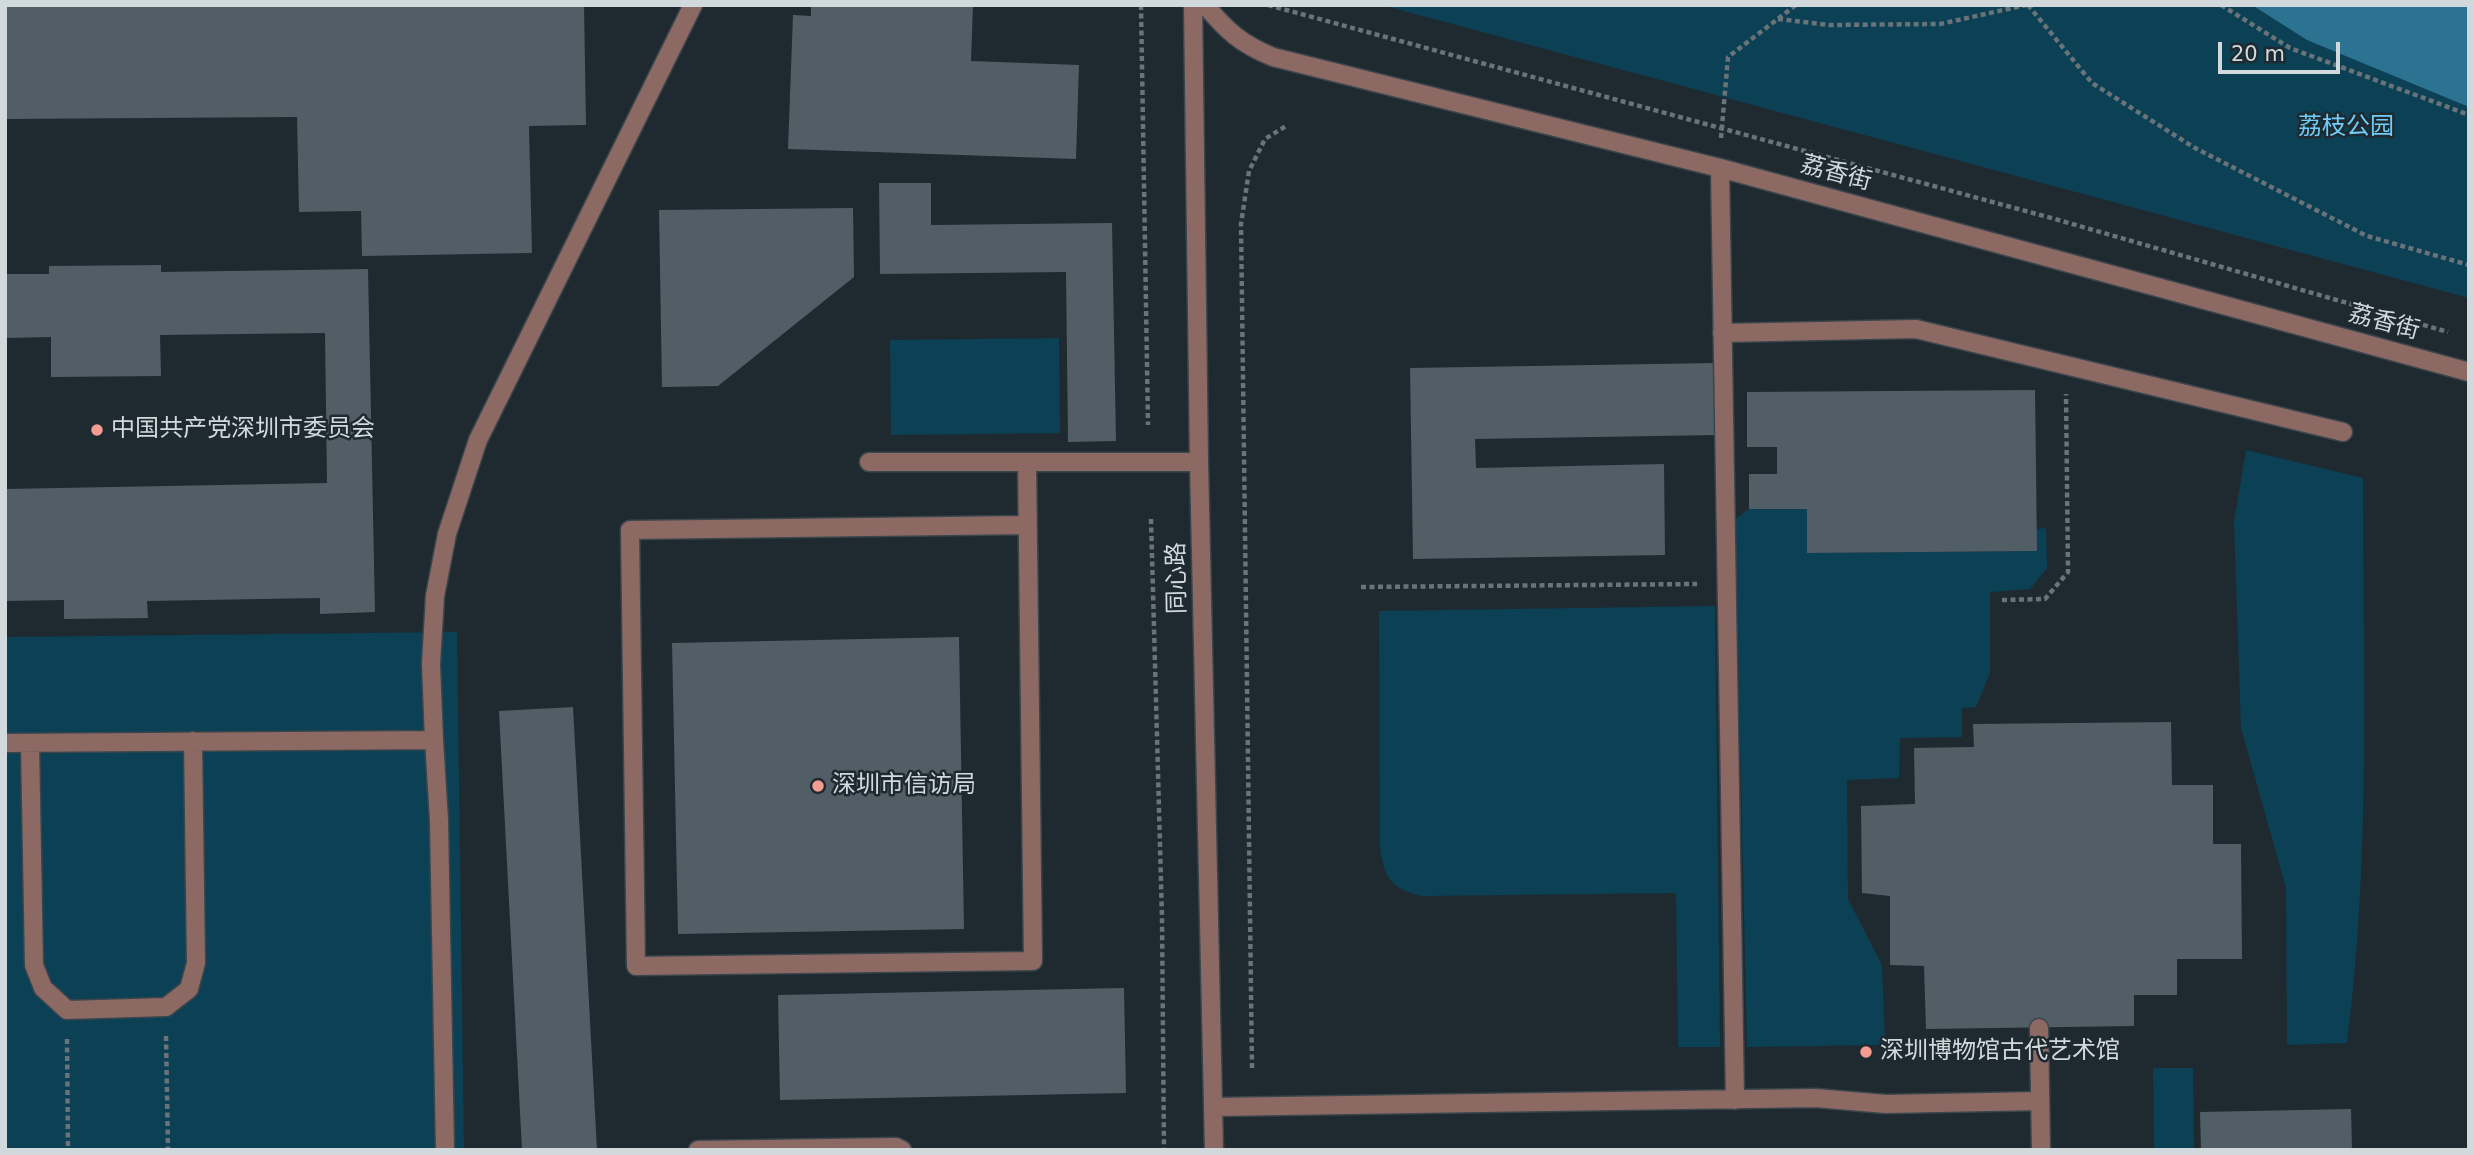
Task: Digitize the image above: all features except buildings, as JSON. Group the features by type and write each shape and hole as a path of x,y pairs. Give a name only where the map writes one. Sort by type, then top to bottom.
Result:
{"street":[{"path":"445,1150 439,820 432,664 435,596 447,534 478,440 693,5"},
{"name":"同心路","path":"1193,5 1199,462 1214,1150"},
{"name":"荔香街","path":"1205,5 1228,33 1249,48 1273,57 1720,168 2469,372"},
{"path":"1720,168 1735,1100"},
{"path":"1721,333 1916,329 2343,432"},
{"path":"869,462 1199,462"},
{"path":"1027,462 1033,961 636,966 630,530 1027,525"},
{"path":"5,743 434,740"},
{"path":"30,743 34,965 43,988 67,1010 166,1007 189,989 196,963 192,741"},
{"path":"2039,1028 2041,1150"},
{"path":"1214,1107 1815,1098 1886,1104 2040,1101"},
{"path":"698,1150 883,1147 902,1150"}],"path":[{"path":"1141,5 1148,425"},
{"path":"1268,5 1721,126 2457,335"},
{"path":"1720,168 1728,57 1796,5"},
{"path":"1778,19 1829,25 1940,24 2027,5 2092,83 2195,148 2367,236 2469,265"},
{"path":"2221,5 2290,48 2469,114"},
{"path":"1252,1068 1241,224 1249,171 1265,139 1286,126"},
{"path":"2002,600 2045,599 2068,572 2066,365"},
{"path":"1151,519 1162,918 1164,1150"},
{"path":"1361,587 1726,584"},
{"path":"166,1007 168,1150"},
{"path":"67,1010 68,1150"}],"green space":[{"name":"荔枝公园","path":"1382,5 2469,5 2469,298"},
{"path":"1059,338 1060,433 891,435 890,340"},
{"path":"2246,450 2363,478 2363,832 2355,973 2347,1043 2287,1045 2286,888 2241,728 2234,522"},
{"path":"1749,509 1807,509 1807,553 2036,551 2036,529 2046,528 2047,568 2030,589 1990,592 1990,673 1976,707 1962,708 1962,737 1900,738 1899,778 1847,780 1848,899 1882,965 1885,1045 1747,1047 1735,519"},
{"path":"1715,606 1720,1047 1678,1047 1676,893 1422,896 1402,889 1390,880 1380,846 1379,611"},
{"path":"457,632 464,1150 5,1150 5,637"},
{"path":"2153,1068 2193,1068 2194,1150 2154,1150"}],"shaded area":[{"path":"2252,5 2469,5 2469,107 2307,40"}],"place":[{"name":"中国共产党深圳市委员会","path":"97,430"},
{"name":"深圳市信访局","path":"818,786"},
{"name":"深圳博物馆古代艺术馆","path":"1866,1052"}]}
